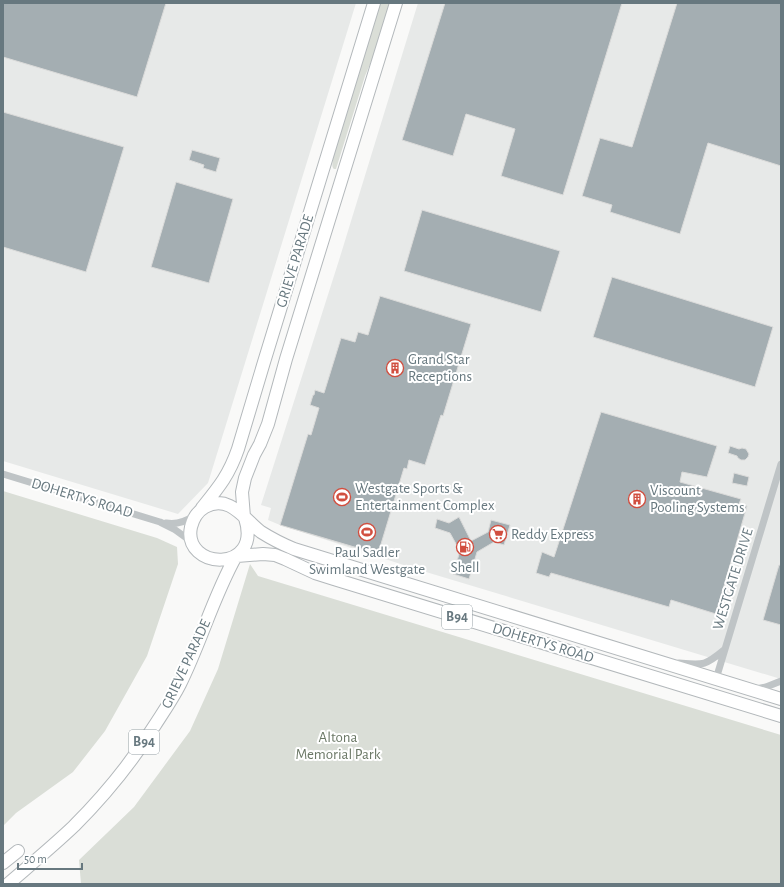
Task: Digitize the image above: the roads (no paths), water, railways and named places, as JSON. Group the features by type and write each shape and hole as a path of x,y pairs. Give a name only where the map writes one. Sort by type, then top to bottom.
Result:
{"main road":[{"name":"GRIEVE PARADE","path":"199,512 220,485 230,469 235,456 374,3"},
{"name":"GRIEVE PARADE","path":"244,517 242,492 245,478 268,424 286,359 396,3"},
{"name":"B94","path":"199,512 206,506 212,504 224,504 231,506 244,517"},
{"path":"199,512 194,517 192,525 191,533 193,544 201,554 212,559 223,560 236,556 244,547 248,530 244,517"},
{"name":"DOHERTYS ROAD","path":"244,517 269,537 294,549 781,698"},
{"name":"DOHERTYS ROAD","path":"236,556 263,554 279,557 307,570 334,579 781,716"},
{"name":"GRIEVE PARADE","path":"8,884 89,810 134,757 179,685 236,556"},
{"path":"660,679 665,662"},
{"path":"711,694 716,679"},
{"path":"3,863 18,851"}],"street":[{"name":"WESTGATE DRIVE","path":"716,679 781,464"},
{"name":"DOHERTYS ROAD","path":"3,474 170,524 190,519 199,512"},
{"name":"DOHERTYS ROAD","path":"160,522 174,529 193,544"},
{"path":"665,662 703,664 724,650"},
{"path":"751,689 766,687 781,681"}],"place":[{"name":"Grand Star Receptions","path":"395,368"},
{"name":"Westgate Sports & Entertainment Complex","path":"342,497"},
{"name":"Viscount Pooling Systems","path":"637,499"},
{"name":"Paul Sadler Swimland Westgate","path":"367,532"},
{"name":"Reddy Express","path":"498,534"},
{"name":"Shell","path":"465,547"}],"park label":[{"name":"Altona Memorial Park","path":"338,746"}]}
